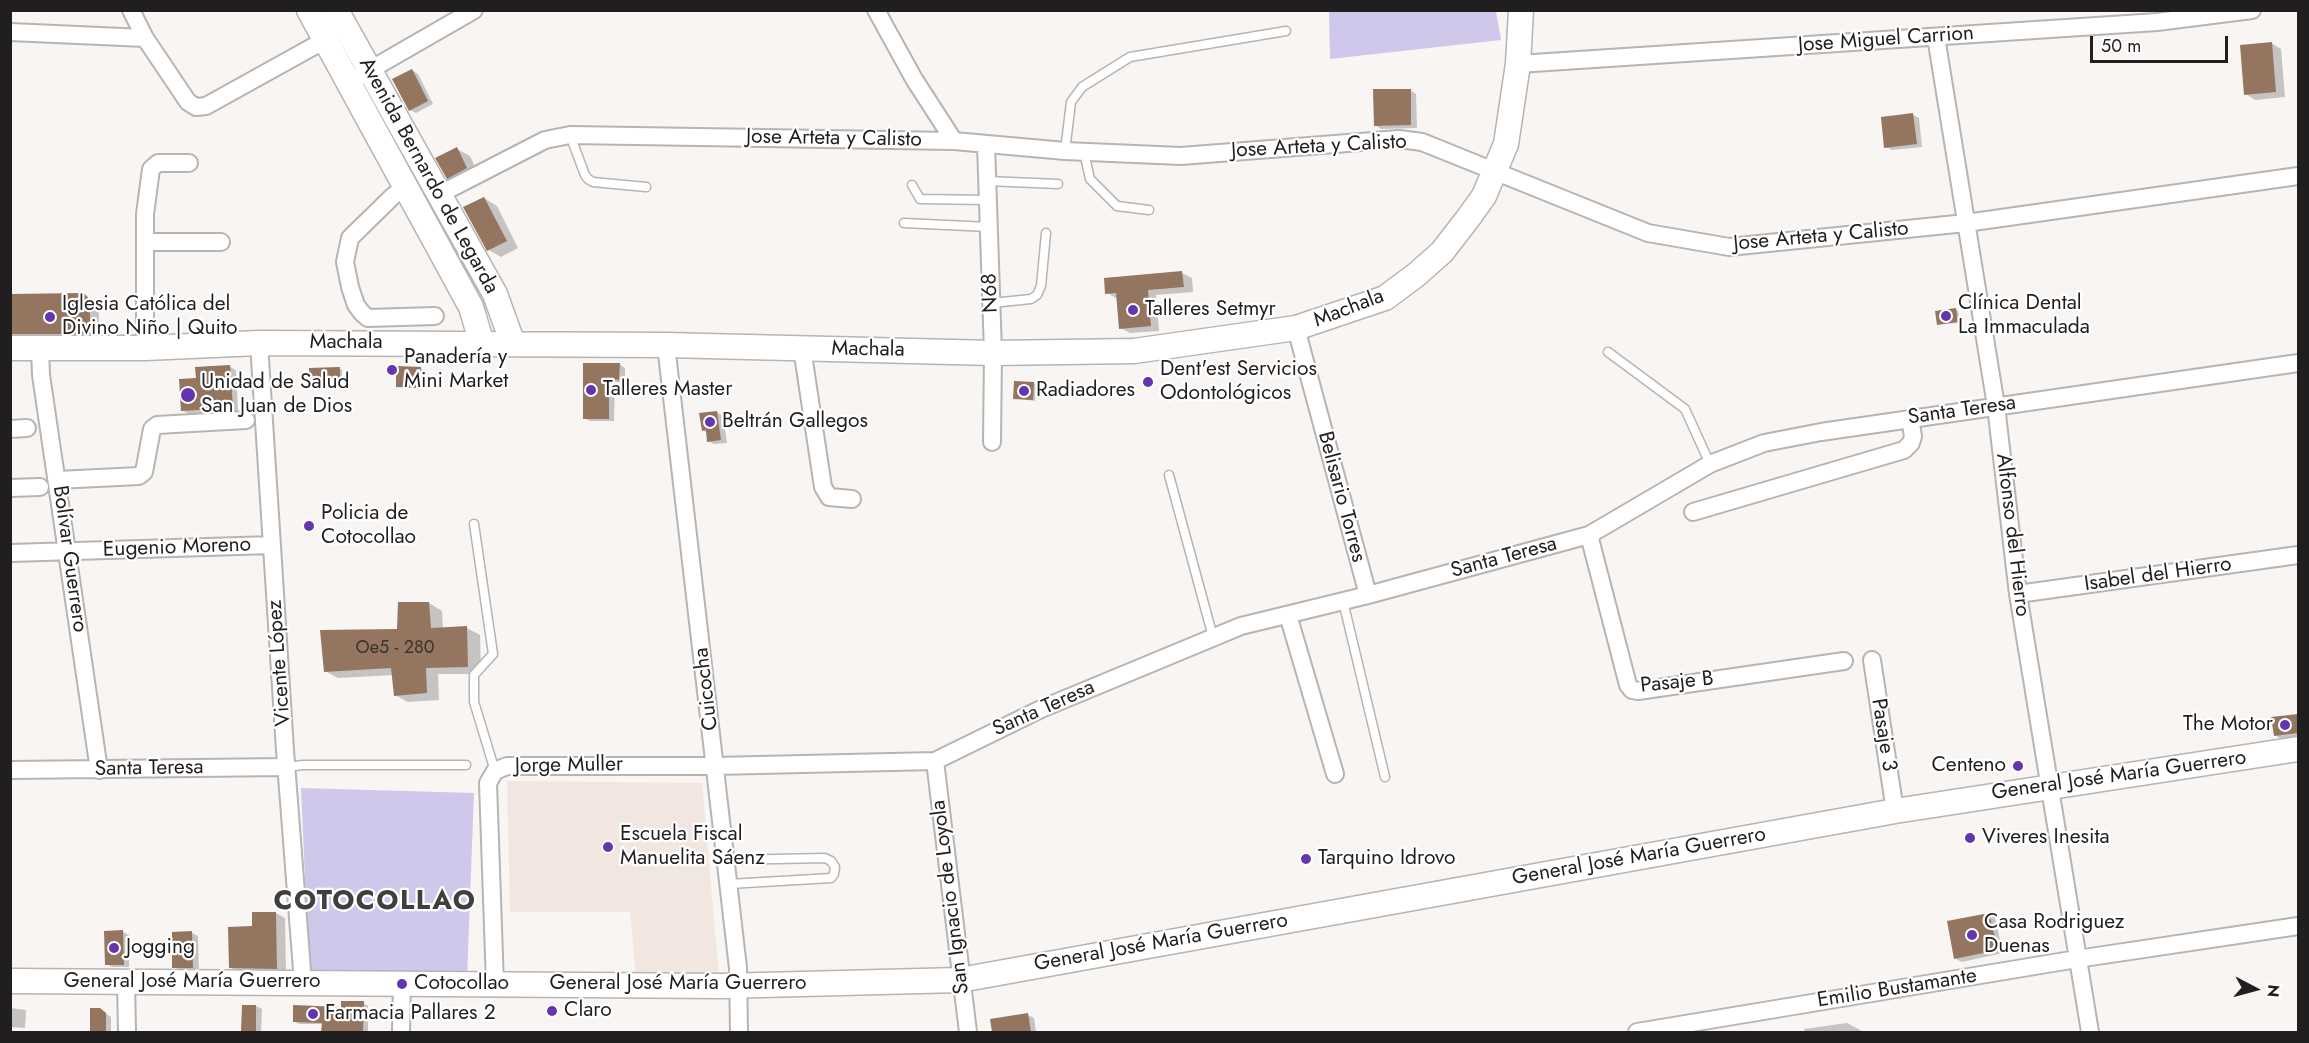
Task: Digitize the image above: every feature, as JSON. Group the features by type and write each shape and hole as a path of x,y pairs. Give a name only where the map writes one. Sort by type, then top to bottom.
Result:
{"street":[{"path":"131,10 146,39 188,102 196,107 206,106 326,40"},
{"name":"Avenida Bernardo de Legarda","path":"309,10 471,307 482,344"},
{"name":"Avenida Bernardo de Legarda","path":"336,10 495,294 513,344"},
{"path":"349,82 474,10"},
{"path":"876,10 914,79 954,141"},
{"name":"Machala","path":"10,348 145,348 259,343 666,345 993,353 1134,351 1296,328 1385,298 1442,252 1484,196 1506,144 1518,64 1521,10"},
{"name":"Jose Miguel Carrion","path":"1518,64 1936,37 2154,16 2252,10"},
{"path":"10,32 146,39"},
{"name":"Alfonso del Hierro","path":"1936,37 1996,406 2018,594 2090,1032"},
{"name":"Jose Arteta y Calisto","path":"438,195 545,140 570,135 954,141 1065,151 1181,156 1399,139 1422,142 1648,233 1730,247 1966,223 2298,176"},
{"name":"N68","path":"986,144 992,303 992,442"},
{"path":"145,348 146,214 151,169 158,163 189,163"},
{"path":"406,186 350,238 345,262 350,287 356,305 368,318 435,316"},
{"path":"146,242 221,242"},
{"name":"Belisario Torres","path":"1296,328 1368,595"},
{"name":"Vicente López","path":"259,343 303,983"},
{"name":"Cuicocha","path":"666,345 740,986 739,1032"},
{"name":"Bolívar Guerrero","path":"40,348 41,375 99,770"},
{"path":"802,348 823,487 829,497 852,499"},
{"name":"Santa Teresa","path":"715,766 935,761 1041,709 1241,626 1368,595 1589,535 1710,464 1764,443 1821,432 2298,363"},
{"path":"1693,512 1904,450 1911,443 1913,436 1910,419"},
{"path":"57,480 139,476 144,472 152,429 157,425 246,420"},
{"path":"10,488 40,487"},
{"name":"Pasaje B","path":"1589,535 1628,685 1632,690 1638,691 1844,661"},
{"name":"Eugenio Moreno","path":"10,553 272,545"},
{"name":"Isabel del Hierro","path":"2018,594 2298,555"},
{"path":"1288,615 1335,774"},
{"name":"Pasaje 3","path":"1872,660 1895,810"},
{"name":"General José María Guerrero","path":"10,981 740,986 960,980 1895,810 2298,750"},
{"name":"San Ignacio de Loyola","path":"935,761 968,1032"},
{"name":"Jorge Muller","path":"495,985 488,783 495,771 507,765 715,766"},
{"name":"Santa Teresa","path":"10,770 287,766"},
{"name":"Emilio Bustamante","path":"1637,1032 2078,959 2298,926"},
{"path":"126,982 127,1032"},
{"path":"401,1032 402,984"}],"lane":[{"path":"1065,151 1071,102 1082,87 1130,57 1286,31"},
{"path":"570,135 588,179 593,182 646,187"},
{"path":"1084,152 1090,179 1117,206 1149,210"},
{"path":"987,181 1058,184"},
{"path":"912,185 920,199 987,200"},
{"path":"904,223 989,228"},
{"path":"992,303 1031,299 1037,295 1041,286 1046,233"},
{"path":"1608,352 1681,404 1690,415 1710,464"},
{"path":"1169,476 1213,637"},
{"path":"474,524 493,654 474,675 474,702 495,771"},
{"path":"1343,601 1385,777"},
{"path":"287,766 466,765"},
{"path":"726,860 825,858 835,867 831,878 729,884"}],"shaded area":[{"path":"1329,11 1496,11 1501,40 1330,59"},
{"name":"Escuela Fiscal Manuelita Sáenz","path":"507,781 702,783 719,977 636,976 630,912 510,912"},
{"path":"301,788 474,793 467,979 309,970"}],"building":[{"path":"2272,42 2276,92 2244,95 2240,45"},
{"path":"412,69 428,101 409,111 392,79"},
{"path":"1373,89 1411,89 1411,125 1374,126"},
{"path":"1913,113 1917,144 1884,148 1881,117"},
{"path":"457,147 467,168 447,179 435,158"},
{"path":"484,197 507,241 487,251 463,207"},
{"name":"Talleres Setmyr","path":"1182,271 1184,287 1148,290 1151,326 1119,329 1116,293 1105,294 1104,278"},
{"name":"Iglesia Católica del Divino Niño | Quito","path":"84,293 90,300 90,334 10,334 10,294"},
{"name":"Clínica Dental La Immaculada","path":"1956,308 1958,322 1937,325 1935,311"},
{"name":"Talleres Master","path":"583,363 620,363 619,380 609,379 609,419 583,419"},
{"path":"230,365 233,408 181,411 179,379 196,378 195,367"},
{"path":"396,366 421,367 420,388 396,387"},
{"path":"340,367 340,385 310,386 309,368"},
{"name":"Radiadores","path":"1014,381 1034,382 1033,400 1013,399"},
{"name":"Beltrán Gallegos","path":"717,411 721,440 707,442 706,430 702,431 699,413"},
{"path":"398,602 429,602 431,628 467,626 468,667 426,668 427,693 394,696 391,668 324,672 320,630 397,629"},
{"name":"The Motor","path":"2298,714 2298,733 2274,736 2271,717"},
{"path":"252,912 276,912 277,969 229,968 228,927 252,926"},
{"name":"Casa Rodriguez Duenas","path":"1989,913 1998,950 1954,959 1947,921"},
{"name":"Jogging","path":"123,930 124,965 105,965 104,931"},
{"path":"192,931 193,968 172,968 172,932"},
{"path":"341,1001 364,1001 363,1032 321,1032 322,1023 293,1022 293,1005 341,1007"},
{"path":"242,1005 256,1005 256,1032 241,1032"},
{"path":"90,1008 100,1008 106,1013 106,1032 90,1032"},
{"path":"1028,1013 1031,1032 992,1032 990,1019"}],"place":[{"name":"Talleres Setmyr","path":"1133,310"},
{"name":"Clínica Dental La Immaculada","path":"1946,316"},
{"name":"Iglesia Católica del Divino Niño | Quito","path":"50,317"},
{"name":"Panadería y Mini Market","path":"392,370"},
{"name":"Dent'est Servicios Odontológicos","path":"1148,382"},
{"name":"Talleres Master","path":"591,390"},
{"name":"Radiadores","path":"1024,391"},
{"name":"Unidad de Salud San Juan de Dios","path":"188,395"},
{"name":"Beltrán Gallegos","path":"710,422"},
{"name":"Policia de Cotocollao","path":"309,526"},
{"name":"The Motor","path":"2285,725"},
{"name":"Centeno","path":"2018,766"},
{"name":"Viveres Inesita","path":"1970,838"},
{"name":"Escuela Fiscal Manuelita Sáenz","path":"608,847"},
{"name":"Tarquino Idrovo","path":"1306,859"},
{"name":"Casa Rodriguez Duenas","path":"1972,935"},
{"name":"Jogging","path":"114,948"},
{"name":"Cotocollao","path":"402,984"},
{"name":"Claro","path":"552,1011"},
{"name":"Farmacia Pallares 2","path":"313,1014"}],"district":[{"name":"COTOCOLLAO","path":"375,902"}]}
